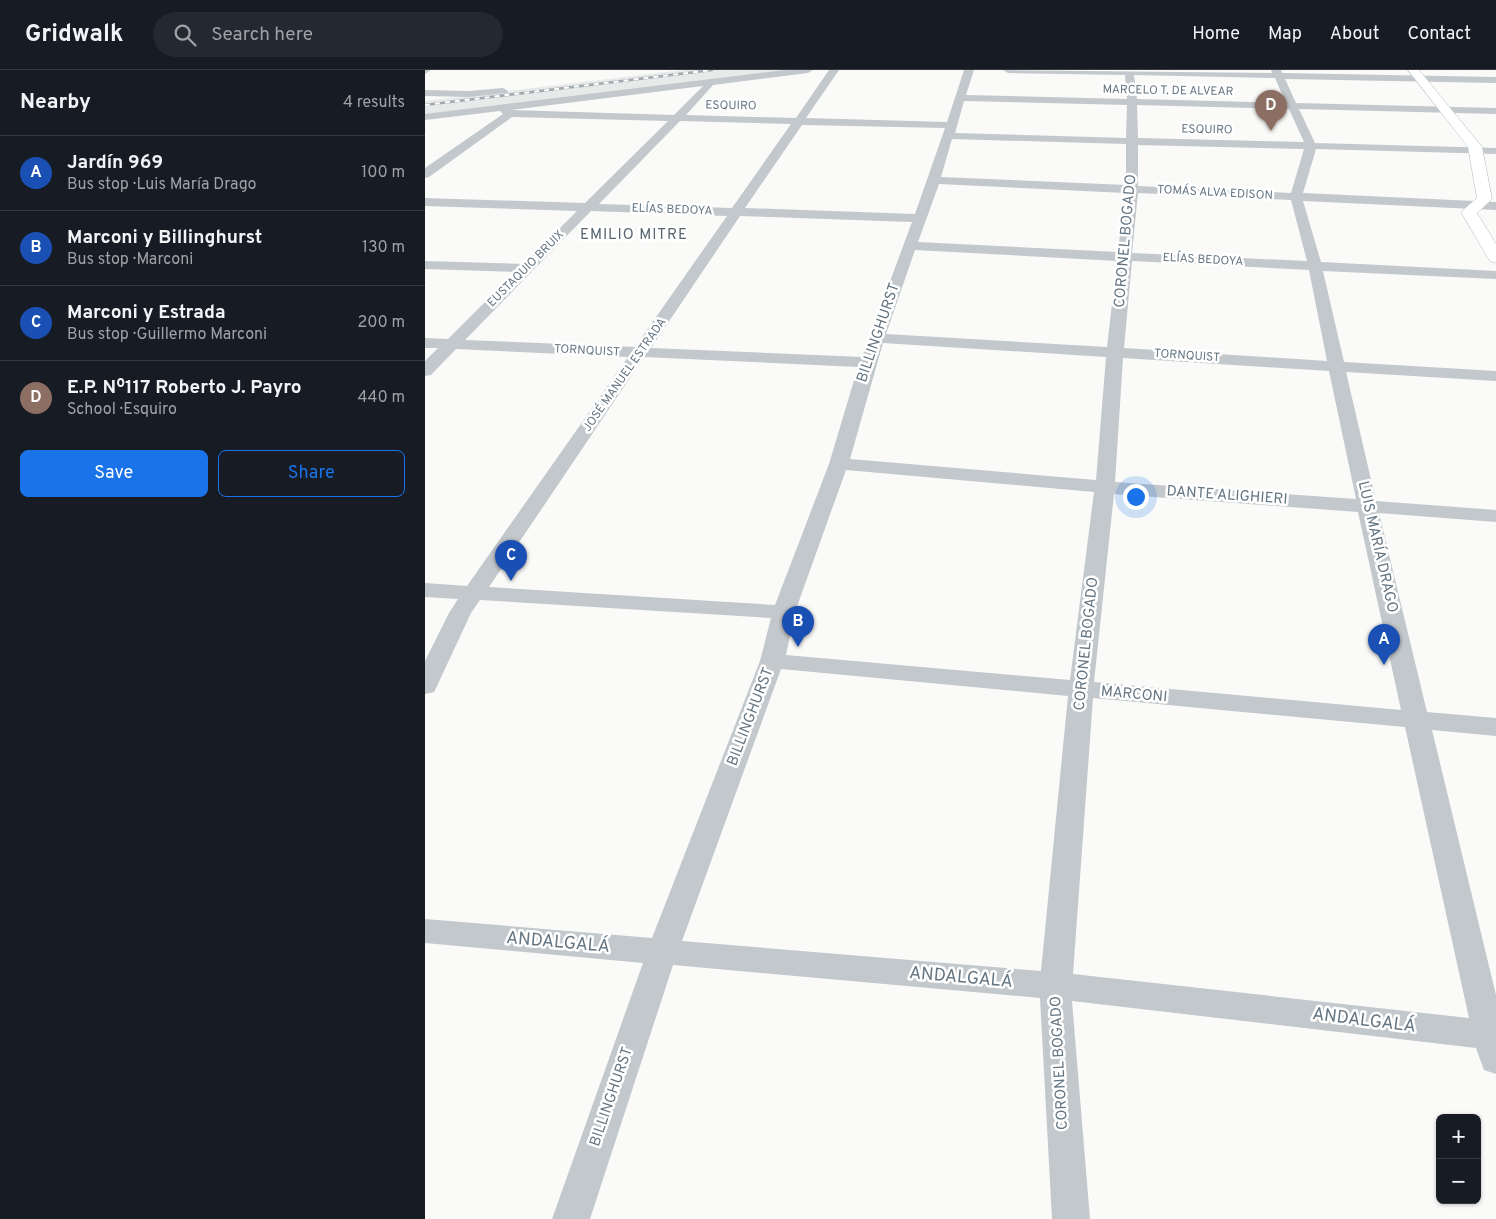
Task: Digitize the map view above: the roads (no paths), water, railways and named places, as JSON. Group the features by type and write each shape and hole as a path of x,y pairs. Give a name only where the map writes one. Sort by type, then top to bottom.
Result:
{"street":[{"path":"425,117 506,110 808,70"},
{"name":"JOSÉ MANUEL ESTRADA","path":"425,686 460,613 736,212 801,121 834,70"},
{"name":"BILLINGHURST","path":"571,1219 662,952 772,661 784,612 839,464 868,362 934,180 969,70"},
{"path":"1009,70 1417,74 1496,80"},
{"name":"CORONEL BOGADO","path":"1071,1219 1056,1016 1056,986 1081,690 1105,487 1115,352 1132,190 1132,102 1129,71"},
{"path":"1278,73 1311,146 1296,197"},
{"path":"1417,74 1477,150 1485,199 1469,212 1496,258"},
{"name":"EUSTAQUIO BRUIX","path":"425,371 709,86 709,82"},
{"path":"425,93 469,94 515,90"},
{"name":"MARCELO T. DE ALVEAR","path":"959,98 1496,111"},
{"path":"425,174 506,110"},
{"name":"ESQUIRO","path":"506,110 677,118 801,121 1133,142 1496,151"},
{"name":"TOMÁS ALVA EDISON","path":"934,180 1496,206"},
{"name":"LUIS MARÍA DRAGO","path":"1296,197 1315,266 1415,720 1494,1043"},
{"name":"ELÍAS BEDOYA","path":"425,202 919,218"},
{"name":"ELÍAS BEDOYA","path":"910,246 1496,274"},
{"path":"425,265 527,268"},
{"name":"TORNQUIST","path":"877,338 1496,376"},
{"name":"TORNQUIST","path":"425,343 639,354 868,362"},
{"name":"DANTE ALIGHIERI","path":"839,464 1105,487 1496,516"},
{"path":"425,590 784,612"},
{"name":"MARCONI","path":"772,661 1496,727"},
{"name":"ANDALGALÁ","path":"425,931 1056,986 1494,1043"}],"railway":[{"path":"425,105 712,70"}],"place":[{"name":"E.P. Nº117 Roberto J. Payro","path":"1271,131"},
{"name":"Marconi y Estrada","path":"511,581"},
{"name":"Marconi y Billinghurst","path":"798,647"},
{"name":"Jardín 969","path":"1384,665"}],"district":[{"name":"EMILIO MITRE","path":"634,235"}]}
